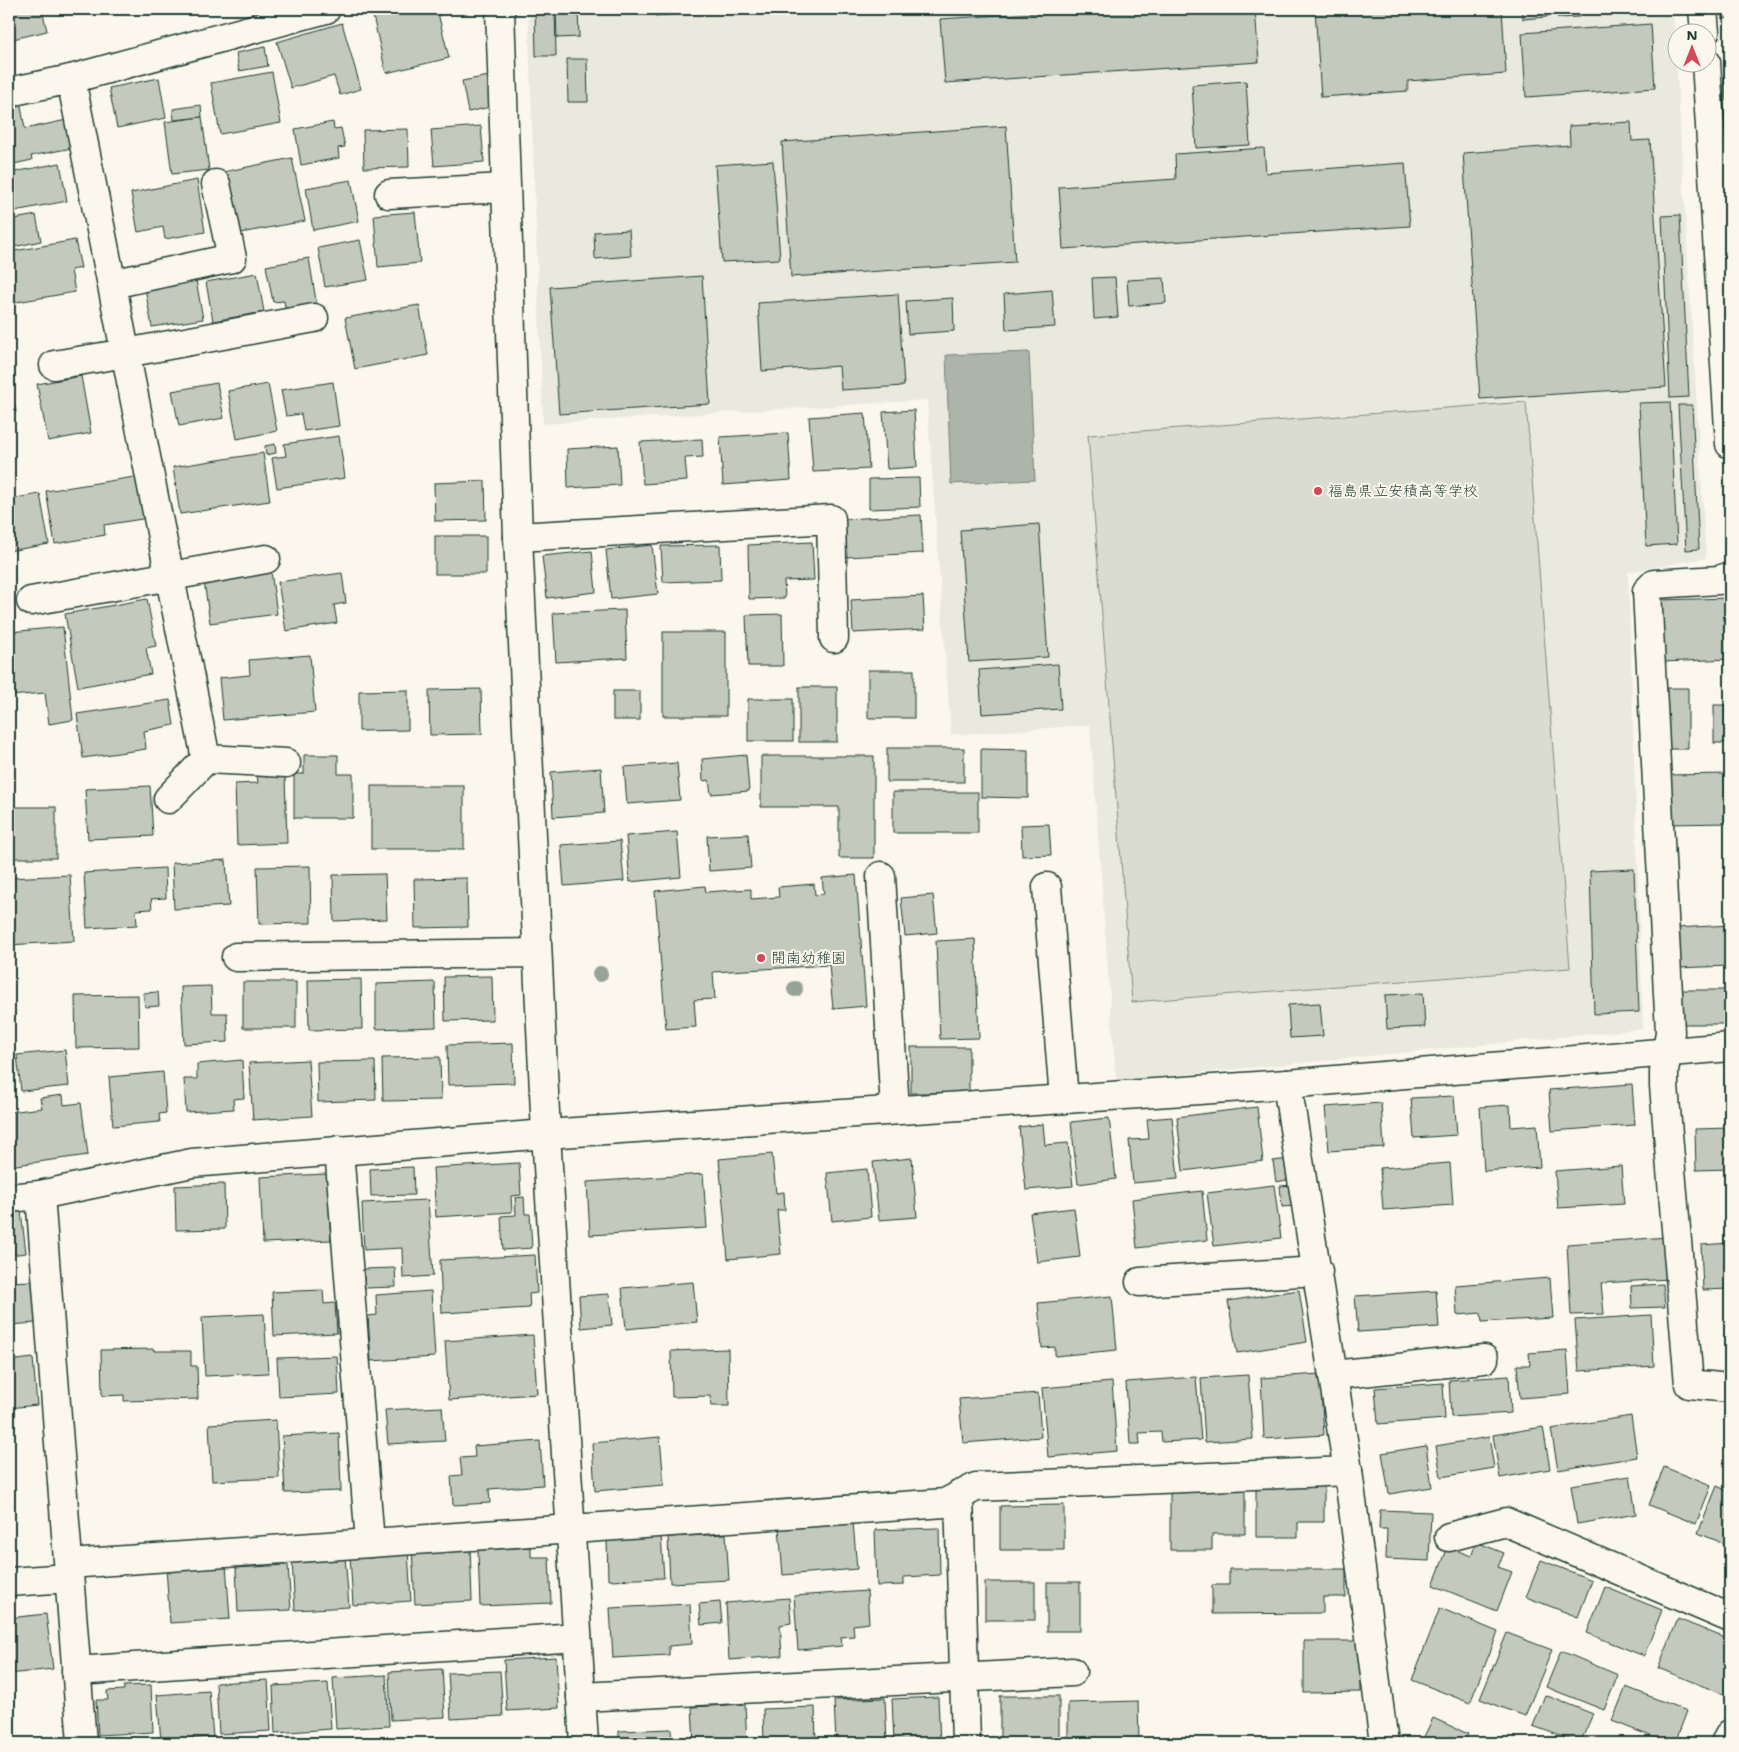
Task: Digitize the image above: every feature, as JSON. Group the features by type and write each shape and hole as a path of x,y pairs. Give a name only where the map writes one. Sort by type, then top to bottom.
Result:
{"street":[{"path":"9,92 71,79 326,9"},
{"path":"500,9 518,537 537,953 546,1134 584,1743"},
{"path":"1703,9 1704,22"},
{"path":"1707,72 1725,294 1730,444"},
{"path":"71,79 206,759"},
{"path":"112,284 232,258 216,184"},
{"path":"388,194 505,188"},
{"path":"54,364 126,354 314,318"},
{"path":"518,537 830,518 834,638"},
{"path":"32,601 266,559"},
{"path":"1730,576 1719,580 1654,584 1647,591 1670,1032 1669,1051 1664,1072 1664,1086 1689,1384 1730,1388"},
{"path":"168,799 206,759 286,763"},
{"path":"881,876 895,1110"},
{"path":"1047,887 1064,1099"},
{"path":"236,957 537,953"},
{"path":"9,1198 40,1194 192,1163 339,1150 546,1134 1287,1084 1730,1047"},
{"path":"1287,1084 1318,1271 1348,1471 1384,1743"},
{"path":"339,1150 370,1543"},
{"path":"40,1194 82,1743"},
{"path":"1140,1282 1318,1271"},
{"path":"1333,1375 1484,1359"},
{"path":"9,1582 69,1571 370,1543 945,1503 976,1487 1348,1471"},
{"path":"960,1495 966,1743"},
{"path":"1449,1537 1506,1522 1730,1618"},
{"path":"76,1671 577,1638"},
{"path":"581,1697 1072,1672"},
{"path":"1725,1743 1730,1734"}],"shaded area":[{"name":"福島県立安積高等学校","path":"528,9 1673,9 1674,22 1666,22 1666,72 1677,72 1706,558 1628,572 1643,1029 1116,1081 1090,725 951,735 927,400 543,424"},
{"path":"1029,352 1035,480 951,484 946,355"},
{"path":"1526,402 1570,968 1132,1002 1088,435"}],"building":[{"path":"9,9 42,9 47,31 9,40"},
{"path":"402,9 437,9 449,58 386,73 373,16"},
{"path":"535,9 555,9 556,56 536,56"},
{"path":"556,9 578,9 579,37 557,38"},
{"path":"654,9 759,9 655,16"},
{"path":"1097,9 1255,9 1259,62 945,83 940,19"},
{"path":"1315,9 1403,9 1403,11 1502,9 1506,74 1408,81 1408,91 1321,97"},
{"path":"1522,9 1546,9 1547,17 1523,19"},
{"path":"1557,9 1579,9 1579,17 1558,18"},
{"path":"1596,9 1615,9 1616,12 1596,13"},
{"path":"1721,9 1730,9 1730,18 1722,19"},
{"path":"342,23 361,89 340,95 334,76 291,88 277,42"},
{"path":"1651,24 1655,88 1526,97 1522,33"},
{"path":"265,47 268,66 239,71 236,53"},
{"path":"567,59 587,59 588,102 568,102"},
{"path":"1730,60 1730,101 1726,101 1724,61"},
{"path":"272,72 281,123 220,134 211,83"},
{"path":"489,76 495,106 468,112 462,81"},
{"path":"159,78 166,118 117,128 109,88"},
{"path":"1246,81 1250,145 1196,148 1192,85"},
{"path":"201,105 202,117 174,120 173,109"},
{"path":"21,106 25,129 71,119 77,147 31,156 32,160 9,165 9,109"},
{"path":"202,117 209,170 172,174 165,122"},
{"path":"333,122 334,129 341,128 345,147 338,148 339,158 301,165 295,129"},
{"path":"1631,122 1632,141 1650,140 1666,387 1480,399 1463,153 1570,145 1569,126"},
{"path":"481,126 484,162 434,166 431,130"},
{"path":"1006,126 1015,262 791,277 782,142"},
{"path":"408,129 409,167 364,168 363,130"},
{"path":"1264,148 1266,173 1405,163 1410,226 1063,249 1059,187 1176,179 1175,154"},
{"path":"292,158 305,221 230,235 218,173"},
{"path":"773,161 780,259 722,262 715,165"},
{"path":"60,163 67,201 9,212 9,173"},
{"path":"197,180 205,232 165,239 163,227 138,232 131,193"},
{"path":"351,180 359,221 313,230 306,188"},
{"path":"415,212 420,263 378,267 374,215"},
{"path":"36,215 41,241 9,248 9,220"},
{"path":"1680,215 1689,397 1670,398 1662,216"},
{"path":"629,230 631,256 595,259 594,232"},
{"path":"75,240 81,268 71,270 75,292 11,303 9,252"},
{"path":"360,240 368,280 325,287 318,248"},
{"path":"309,258 318,313 287,318 284,301 273,302 266,266"},
{"path":"257,273 264,312 213,321 206,282"},
{"path":"702,276 710,404 559,414 550,287"},
{"path":"1115,277 1118,317 1094,319 1092,278"},
{"path":"1164,278 1166,303 1129,306 1127,280"},
{"path":"196,280 203,319 152,327 145,288"},
{"path":"1052,290 1055,327 1006,330 1004,294"},
{"path":"898,294 904,386 841,390 839,366 762,371 758,303"},
{"path":"953,298 954,331 908,334 906,301"},
{"path":"419,305 428,355 355,369 345,318"},
{"path":"81,376 91,433 48,441 37,384"},
{"path":"333,382 339,426 304,431 301,414 286,416 281,390"},
{"path":"217,383 224,418 179,426 172,391"},
{"path":"268,384 277,431 237,439 228,391"},
{"path":"9,386 11,386 16,412 9,413"},
{"path":"1670,402 1677,544 1646,546 1639,403"},
{"path":"1678,405 1692,405 1699,549 1686,550"},
{"path":"914,410 917,467 887,469 883,412"},
{"path":"865,413 869,469 813,472 809,417"},
{"path":"788,433 791,480 723,485 720,437"},
{"path":"339,436 345,478 277,488 272,458 286,456 284,444"},
{"path":"702,439 703,457 685,458 687,481 643,484 640,442"},
{"path":"275,444 276,453 266,455 265,446"},
{"path":"618,446 620,485 568,488 567,449"},
{"path":"263,453 270,501 180,514 173,467"},
{"path":"141,476 148,518 104,525 105,535 55,544 46,491"},
{"path":"919,478 920,507 869,509 869,479"},
{"path":"485,481 486,520 435,521 434,483"},
{"path":"40,494 49,544 9,551 9,499"},
{"path":"921,515 923,553 845,557 844,519"},
{"path":"1039,524 1048,657 969,662 960,530"},
{"path":"435,536 486,536 486,574 435,574"},
{"path":"812,542 814,580 784,581 785,598 749,599 748,545"},
{"path":"652,545 658,594 611,599 606,550"},
{"path":"720,545 721,580 663,582 661,546"},
{"path":"592,551 596,592 547,598 542,556"},
{"path":"271,571 277,614 210,623 204,581"},
{"path":"342,573 346,603 334,605 337,623 286,631 278,582"},
{"path":"923,596 925,629 853,633 851,600"},
{"path":"1730,598 1730,659 1662,662 1660,600"},
{"path":"147,599 156,646 146,648 151,674 78,687 65,614"},
{"path":"625,610 627,658 556,662 553,613"},
{"path":"782,614 783,666 748,666 746,615"},
{"path":"63,627 73,720 49,724 45,693 9,696 9,632"},
{"path":"663,632 726,632 726,716 663,716"},
{"path":"310,655 315,712 223,720 219,678 250,675 249,660"},
{"path":"1058,664 1061,709 982,714 979,670"},
{"path":"868,670 914,670 914,718 868,718"},
{"path":"799,687 837,687 837,742 799,742"},
{"path":"1663,688 1688,688 1688,749 1664,749"},
{"path":"481,689 482,734 430,735 429,690"},
{"path":"408,690 408,730 359,731 359,691"},
{"path":"613,691 640,691 640,720 613,720"},
{"path":"748,699 793,699 793,741 748,741"},
{"path":"170,700 174,725 144,731 146,749 83,758 77,714"},
{"path":"1714,705 1730,705 1730,743 1714,743"},
{"path":"887,748 964,748 964,782 887,782"},
{"path":"981,749 1028,750 1028,798 981,797"},
{"path":"304,755 338,755 338,774 353,774 353,818 294,818 294,774 304,774"},
{"path":"746,755 749,791 711,794 709,780 703,781 702,759"},
{"path":"761,756 874,756 874,858 839,858 839,807 761,807"},
{"path":"677,763 680,800 627,804 624,767"},
{"path":"601,768 604,813 553,817 551,772"},
{"path":"285,774 287,843 237,845 235,784 258,783 257,775"},
{"path":"1730,774 1730,823 1669,824 1668,775"},
{"path":"150,786 153,836 88,839 85,789"},
{"path":"371,786 464,786 464,849 371,849"},
{"path":"893,792 978,792 978,833 893,833"},
{"path":"9,807 56,807 56,858 9,858"},
{"path":"1049,824 1051,855 1022,856 1021,825"},
{"path":"677,832 681,877 630,882 626,836"},
{"path":"748,834 751,868 709,871 707,836"},
{"path":"620,841 624,881 564,886 561,845"},
{"path":"226,860 229,906 174,909 172,863"},
{"path":"310,866 311,923 259,924 257,867"},
{"path":"165,868 166,898 151,899 152,909 136,910 137,925 87,928 84,873"},
{"path":"1634,869 1639,1012 1594,1014 1590,871"},
{"path":"385,874 387,919 334,921 333,875"},
{"path":"70,875 74,941 9,945 9,878"},
{"name":"開南幼稚園","path":"856,875 866,1006 833,1009 829,965 713,972 715,999 694,1000 696,1027 666,1029 655,891 705,886 706,892 751,889 751,899 779,897 778,887 814,884 815,895 824,894 822,878"},
{"path":"467,878 468,927 415,928 414,879"},
{"path":"933,895 937,933 905,936 901,898"},
{"path":"1730,925 1730,966 1677,968 1676,928"},
{"path":"975,939 979,1038 940,1039 936,941"},
{"path":"492,976 493,1020 445,1021 444,977"},
{"path":"361,979 362,1029 309,1030 308,980"},
{"path":"243,982 296,982 296,1028 243,1028"},
{"path":"435,982 436,1027 376,1029 376,984"},
{"path":"211,986 212,1013 227,1013 228,1042 184,1044 181,987"},
{"path":"1682,990 1730,990 1730,1024 1682,1024"},
{"path":"158,992 159,1006 145,1007 143,993"},
{"path":"1423,993 1425,1027 1387,1029 1385,995"},
{"path":"138,995 139,1047 76,1048 75,996"},
{"path":"1320,1003 1323,1036 1290,1038 1288,1005"},
{"path":"513,1043 514,1083 448,1085 447,1045"},
{"path":"911,1047 969,1047 969,1093 911,1093"},
{"path":"65,1050 69,1086 21,1091 17,1055"},
{"path":"440,1057 441,1100 383,1101 382,1058"},
{"path":"242,1060 244,1098 233,1099 234,1109 186,1112 184,1079 197,1079 197,1064"},
{"path":"308,1060 312,1116 253,1120 249,1063"},
{"path":"375,1061 376,1100 318,1102 317,1062"},
{"path":"163,1072 166,1113 159,1114 160,1122 113,1126 109,1077"},
{"path":"1632,1084 1635,1125 1552,1131 1549,1090"},
{"path":"63,1095 64,1105 81,1103 88,1155 9,1166 9,1112 42,1108 40,1098"},
{"path":"1454,1096 1457,1135 1414,1138 1411,1098"},
{"path":"1381,1103 1384,1147 1329,1151 1325,1107"},
{"path":"1510,1105 1511,1127 1537,1125 1540,1167 1484,1171 1480,1107"},
{"path":"1257,1107 1263,1161 1183,1171 1177,1117"},
{"path":"1172,1117 1178,1179 1133,1183 1129,1140 1149,1139 1147,1119"},
{"path":"1109,1118 1116,1179 1078,1184 1071,1122"},
{"path":"1043,1124 1045,1145 1068,1143 1073,1186 1026,1190 1019,1127"},
{"path":"1730,1128 1730,1169 1696,1170 1695,1129"},
{"path":"772,1154 776,1193 784,1192 785,1210 777,1210 781,1254 728,1259 719,1159"},
{"path":"912,1158 917,1217 879,1220 873,1162"},
{"path":"1289,1159 1292,1179 1276,1182 1273,1161"},
{"path":"519,1163 521,1195 511,1196 512,1212 436,1217 433,1168"},
{"path":"1450,1163 1453,1205 1383,1210 1380,1168"},
{"path":"1621,1166 1624,1204 1558,1208 1555,1171"},
{"path":"413,1167 414,1195 371,1196 370,1169"},
{"path":"867,1169 871,1217 832,1221 827,1173"},
{"path":"327,1174 331,1240 263,1243 260,1177"},
{"path":"703,1174 707,1228 590,1235 587,1182"},
{"path":"224,1184 225,1229 176,1230 175,1186"},
{"path":"1274,1185 1281,1238 1214,1246 1207,1193"},
{"path":"1293,1185 1295,1206 1282,1207 1280,1186"},
{"path":"1202,1191 1207,1240 1137,1248 1132,1199"},
{"path":"524,1197 525,1214 530,1214 532,1248 503,1250 501,1216 516,1215 515,1198"},
{"path":"428,1200 433,1276 403,1278 402,1248 364,1250 362,1203"},
{"path":"1074,1208 1080,1257 1037,1262 1030,1213"},
{"path":"21,1211 26,1253 9,1255 9,1212"},
{"path":"1668,1237 1670,1279 1601,1283 1604,1314 1571,1315 1567,1244"},
{"path":"1730,1243 1730,1289 1703,1290 1701,1245"},
{"path":"535,1255 537,1293 529,1294 530,1308 442,1313 440,1260"},
{"path":"395,1268 396,1287 364,1288 364,1269"},
{"path":"1550,1278 1553,1318 1482,1322 1481,1313 1457,1315 1455,1285"},
{"path":"32,1281 36,1323 9,1325 9,1282"},
{"path":"693,1282 697,1322 626,1329 622,1288"},
{"path":"1663,1284 1665,1307 1632,1308 1631,1286"},
{"path":"323,1290 324,1304 335,1303 337,1333 274,1336 272,1292"},
{"path":"1299,1290 1307,1342 1237,1353 1228,1301"},
{"path":"431,1291 435,1357 371,1361 368,1316 377,1315 376,1295"},
{"path":"1436,1291 1439,1327 1358,1332 1355,1296"},
{"path":"609,1294 612,1325 581,1328 579,1296"},
{"path":"1112,1296 1117,1350 1055,1356 1055,1347 1042,1348 1038,1303"},
{"path":"264,1314 268,1373 205,1376 202,1317"},
{"path":"1651,1315 1654,1366 1579,1371 1575,1320"},
{"path":"533,1335 537,1394 449,1400 445,1341"},
{"path":"154,1349 154,1351 191,1351 191,1366 197,1366 198,1399 124,1401 124,1395 102,1396 101,1350"},
{"path":"728,1349 729,1406 711,1406 710,1396 672,1397 671,1351"},
{"path":"1567,1350 1570,1394 1520,1398 1517,1365 1530,1365 1529,1353"},
{"path":"337,1356 339,1394 279,1397 277,1358"},
{"path":"33,1358 37,1405 9,1408 9,1361"},
{"path":"1320,1374 1324,1435 1264,1439 1261,1378"},
{"path":"1248,1375 1253,1439 1205,1442 1201,1378"},
{"path":"1509,1376 1511,1413 1451,1417 1449,1380"},
{"path":"1196,1377 1201,1440 1162,1442 1161,1432 1139,1433 1140,1444 1130,1444 1126,1382"},
{"path":"1112,1382 1117,1451 1048,1457 1042,1388"},
{"path":"1443,1383 1445,1419 1378,1424 1375,1388"},
{"path":"1038,1393 1041,1437 963,1443 959,1399"},
{"path":"442,1407 445,1441 388,1444 385,1410"},
{"path":"1631,1416 1637,1457 1558,1470 1551,1429"},
{"path":"276,1420 279,1478 212,1481 209,1424"},
{"path":"1543,1427 1550,1469 1500,1478 1493,1435"},
{"path":"339,1433 341,1491 285,1493 282,1436"},
{"path":"660,1437 664,1485 595,1491 592,1443"},
{"path":"1489,1437 1494,1468 1441,1477 1436,1446"},
{"path":"540,1441 543,1485 489,1489 490,1503 453,1505 451,1476 462,1475 460,1458 475,1457 474,1446"},
{"path":"1426,1446 1432,1487 1389,1494 1382,1453"},
{"path":"1664,1467 1711,1486 1696,1524 1649,1505"},
{"path":"1630,1476 1636,1514 1577,1524 1571,1485"},
{"path":"1256,1485 1324,1485 1324,1522 1298,1522 1298,1537 1256,1537"},
{"path":"1717,1486 1730,1492 1730,1546 1698,1533"},
{"path":"1245,1490 1245,1534 1212,1534 1212,1550 1170,1550 1170,1491"},
{"path":"1064,1505 1064,1550 1000,1550 1000,1506"},
{"path":"1380,1510 1431,1512 1429,1561 1386,1559 1387,1529 1379,1529"},
{"path":"853,1522 857,1569 783,1575 779,1528"},
{"path":"939,1528 940,1575 904,1577 904,1585 877,1586 875,1530"},
{"path":"726,1534 729,1580 670,1583 668,1537"},
{"path":"661,1536 664,1578 608,1580 607,1538"},
{"path":"1476,1542 1504,1553 1498,1567 1512,1572 1497,1611 1433,1585 1448,1547 1471,1556"},
{"path":"470,1546 472,1601 415,1604 412,1549"},
{"path":"531,1547 531,1557 549,1557 551,1603 480,1606 478,1550"},
{"path":"408,1551 411,1601 353,1605 350,1555"},
{"path":"345,1556 349,1607 295,1610 292,1560"},
{"path":"1541,1560 1592,1580 1578,1617 1526,1597"},
{"path":"226,1565 230,1619 170,1623 166,1568"},
{"path":"288,1565 291,1610 238,1612 236,1568"},
{"path":"1229,1569 1346,1569 1346,1597 1323,1597 1323,1613 1212,1614 1212,1585 1229,1585"},
{"path":"985,1582 1035,1582 1035,1620 985,1620"},
{"path":"1047,1582 1080,1582 1080,1631 1047,1631"},
{"path":"1605,1587 1662,1610 1644,1656 1587,1633"},
{"path":"867,1591 869,1623 853,1625 854,1636 841,1637 842,1646 798,1650 794,1596"},
{"path":"789,1598 791,1623 780,1625 782,1656 729,1660 726,1603"},
{"path":"720,1602 722,1623 701,1625 699,1604"},
{"path":"690,1604 692,1644 669,1646 669,1655 613,1658 610,1608"},
{"path":"1440,1608 1498,1632 1470,1703 1412,1680"},
{"path":"46,1614 53,1669 9,1674 9,1618"},
{"path":"1678,1619 1730,1640 1730,1697 1658,1668"},
{"path":"1507,1633 1552,1650 1525,1716 1480,1699"},
{"path":"1304,1641 1361,1641 1361,1692 1304,1693"},
{"path":"1561,1651 1618,1675 1604,1710 1546,1687"},
{"path":"556,1657 559,1708 507,1711 504,1660"},
{"path":"442,1669 445,1717 391,1720 389,1672"},
{"path":"500,1671 503,1716 451,1719 448,1673"},
{"path":"386,1675 389,1726 336,1729 333,1678"},
{"path":"268,1680 271,1731 219,1734 216,1683"},
{"path":"328,1683 331,1729 275,1733 273,1686"},
{"path":"151,1685 153,1732 98,1735 96,1700 108,1700 107,1691 124,1690 124,1686"},
{"path":"1626,1687 1687,1711 1675,1743 1668,1743 1612,1721"},
{"path":"209,1691 213,1737 161,1741 157,1695"},
{"path":"1545,1695 1593,1714 1580,1743 1533,1726"},
{"path":"1000,1696 1059,1696 1059,1743 1000,1743"},
{"path":"938,1697 940,1743 894,1743 892,1699"},
{"path":"885,1698 887,1743 836,1743 834,1700"},
{"path":"1138,1701 1139,1743 1068,1743 1068,1703"},
{"path":"745,1704 747,1743 694,1743 692,1707"},
{"path":"815,1707 816,1743 764,1743 763,1709"},
{"path":"1433,1718 1468,1734 1464,1743 1421,1743"},
{"path":"671,1729 672,1743 619,1743 619,1731"},
{"path":"561,1739 561,1743 510,1743 510,1741"}],"place":[{"name":"福島県立安積高等学校","path":"1318,491"},
{"name":"開南幼稚園","path":"761,958"}]}
